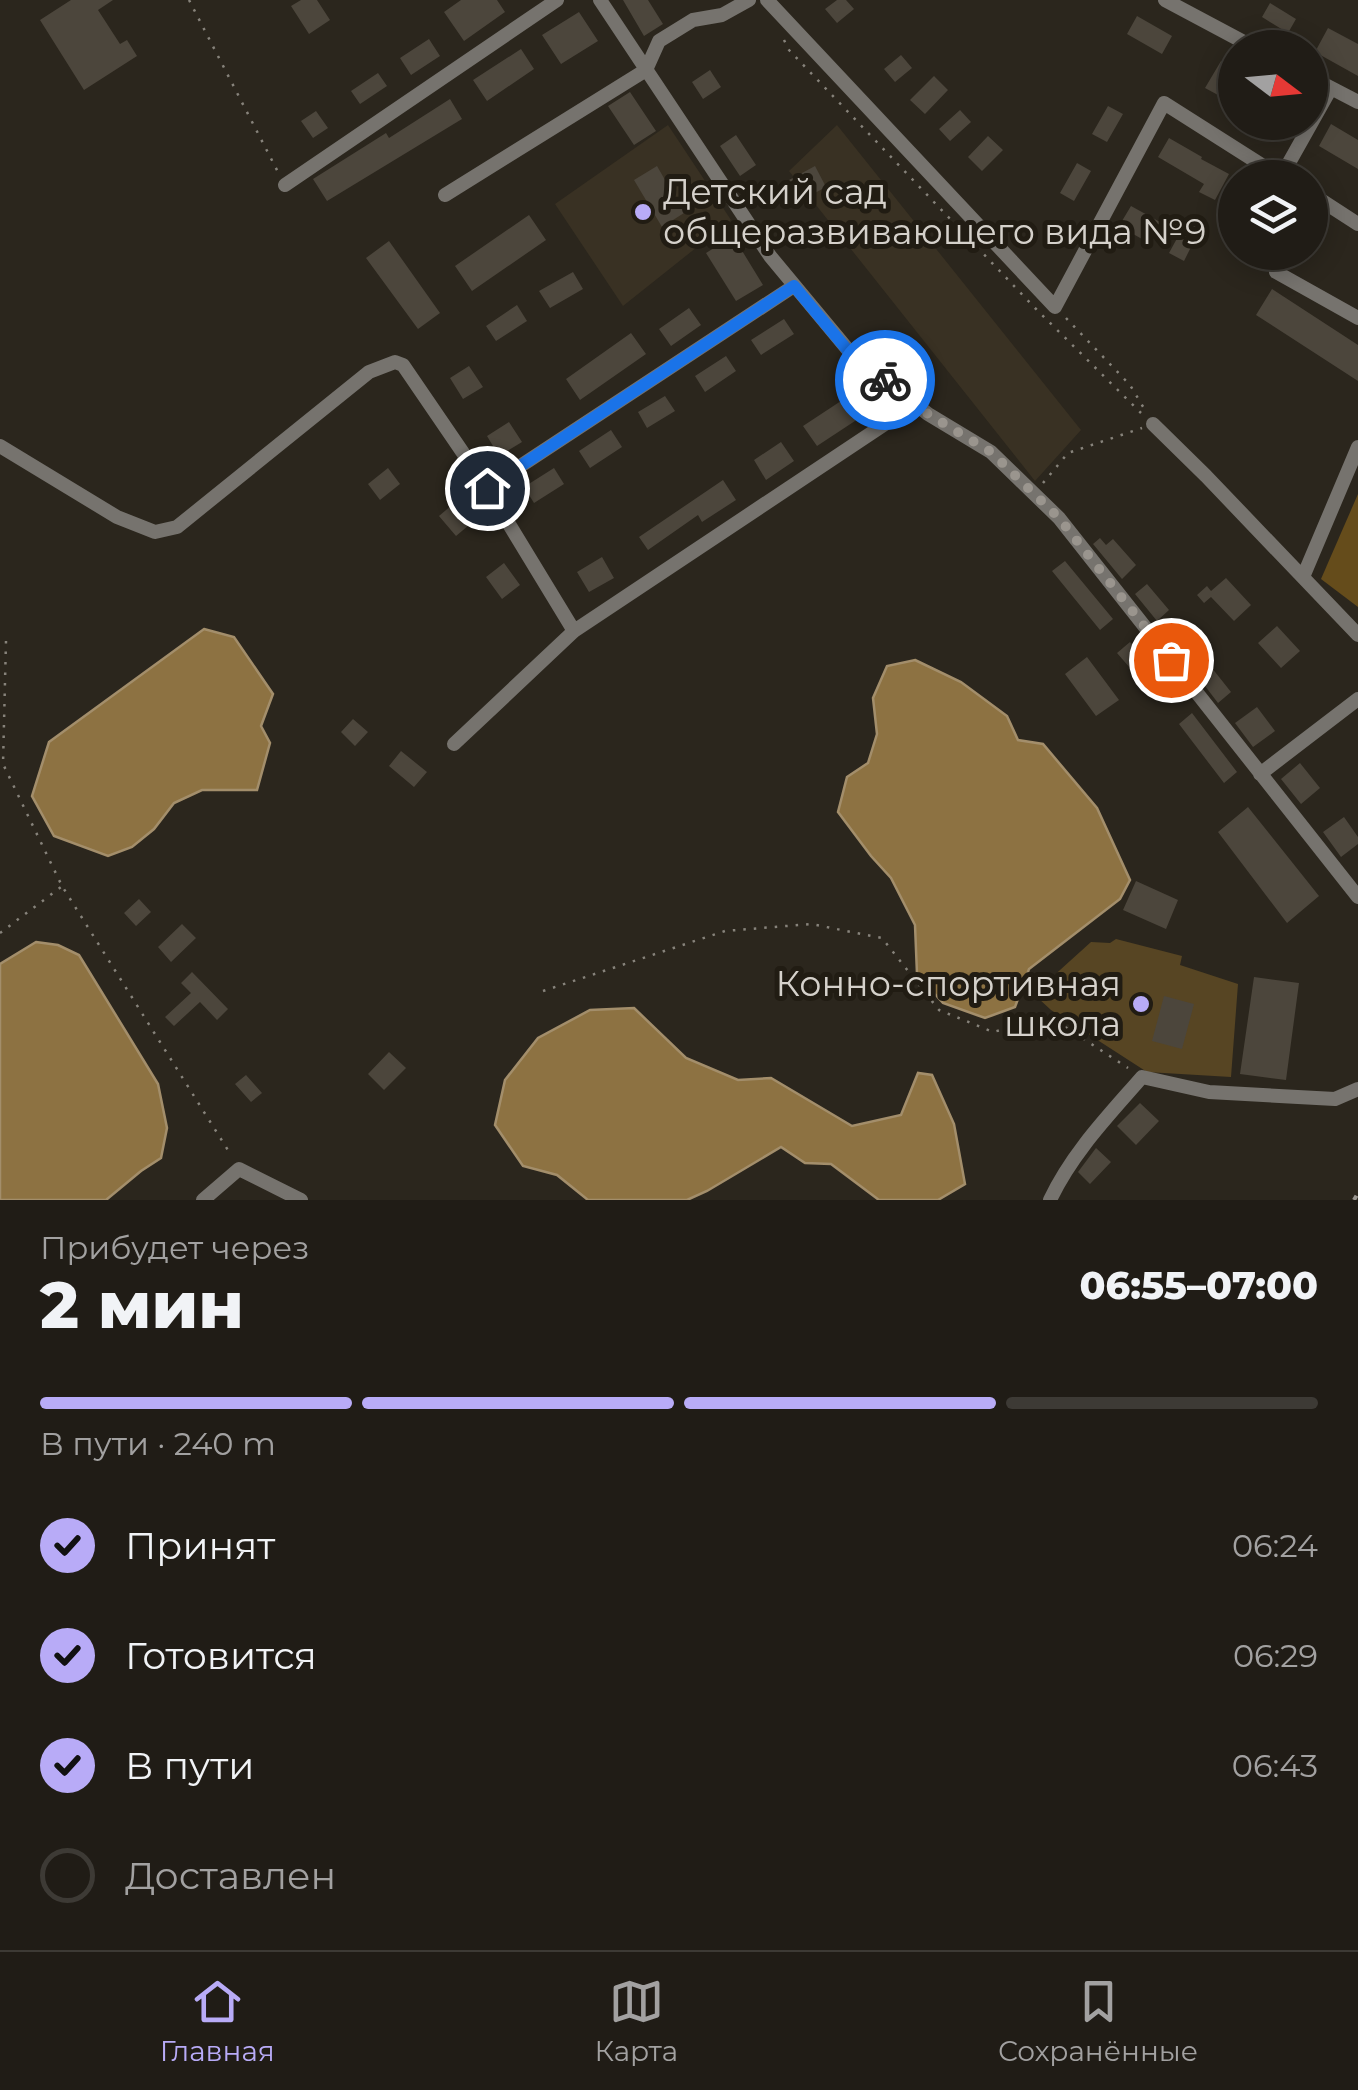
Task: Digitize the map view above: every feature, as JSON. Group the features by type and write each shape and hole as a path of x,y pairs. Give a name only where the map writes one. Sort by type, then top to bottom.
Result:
{"street":[{"path":"285,185 558,0"},
{"path":"600,0 770,256 849,352 915,404 991,452 1059,518 1358,897"},
{"path":"445,194 646,70 659,41 693,20 722,15 749,0"},
{"path":"767,0 1056,307 1164,104 1255,160"},
{"path":"1165,0 1221,30"},
{"path":"1291,160 1330,88 1358,102"},
{"path":"1328,207 1358,224"},
{"path":"1277,270 1358,318"},
{"path":"487,488 794,286"},
{"path":"0,446 117,517 155,532 178,527 369,372 395,362 403,365 487,488 574,631"},
{"path":"454,744 574,631 915,404"},
{"path":"1153,424 1358,635"},
{"path":"1303,577 1358,448"},
{"path":"1260,774 1358,699"},
{"path":"1050,1200 1060,1179 1095,1131 1142,1077 1209,1092 1335,1099 1358,1089"},
{"path":"203,1200 239,1170 301,1200"}],"path":[{"path":"190,0 285,185"},
{"path":"1034,494 1068,453 1153,424 1130,385 1056,307"},
{"path":"6,642 3,764 62,886 239,1170"},
{"path":"0,933 62,886"},
{"path":"543,991 725,932 812,924 882,938 939,1010 994,1032 1050,1017 1142,1077"}],"shaded area":[{"name":"Детский сад общеразвивающего вида №9","path":"668,125 731,220 623,306 555,204"},
{"path":"837,125 1081,430 1035,481 789,171"},
{"path":"1358,494 1358,607 1321,579"},
{"path":"204,629 234,637 273,694 261,726 270,743 257,790 202,790 174,803 154,829 132,847 108,856 54,836 32,796 49,742"},
{"path":"915,660 961,682 1007,716 1018,740 1043,744 1097,808 1130,880 1120,899 1029,969 1015,1007 985,1018 943,1003 917,974 915,925 891,878 838,812 847,777 868,763 877,734 873,698 887,666"},
{"name":"Конно-спортивная школа","path":"1116,939 1182,956 1180,965 1238,984 1231,1077 1147,1072 1038,998 1039,989 1091,942 1110,943"},
{"path":"36,942 58,945 79,955 158,1084 167,1128 161,1158 106,1200 0,1200 0,964"},
{"path":"634,1008 686,1058 738,1080 771,1078 852,1126 901,1115 918,1073 932,1075 954,1124 965,1184 938,1200 879,1200 831,1164 805,1163 781,1147 687,1200 588,1200 557,1175 523,1166 495,1125 505,1080 538,1038 590,1010"}],"building":[{"path":"71,0 113,0 98,10 120,44 127,40 137,56 84,90 40,20"},
{"path":"301,0 317,0 330,20 309,34 291,6"},
{"path":"461,0 497,0 505,12 464,41 444,12"},
{"path":"623,0 648,0 663,24 644,36"},
{"path":"837,0 846,0 854,9 837,23 825,9"},
{"path":"1270,3 1296,19 1290,30 1283,30 1262,17"},
{"path":"579,12 598,41 561,64 542,35"},
{"path":"1137,16 1172,36 1162,54 1127,34"},
{"path":"1327,30 1358,44 1358,76 1328,59"},
{"path":"429,39 440,56 411,75 400,58"},
{"path":"521,49 534,69 487,101 473,80"},
{"path":"901,55 912,68 895,82 884,69"},
{"path":"1218,66 1218,95 1205,88"},
{"path":"710,70 721,87 703,99 692,82"},
{"path":"378,73 387,86 360,104 351,91"},
{"path":"934,76 948,90 925,114 910,100"},
{"path":"630,92 656,131 634,145 608,106"},
{"path":"450,99 462,119 327,201 313,179"},
{"path":"1108,106 1123,114 1107,142 1092,134"},
{"path":"960,110 971,122 950,141 939,129"},
{"path":"316,111 328,128 313,138 301,121"},
{"path":"1331,124 1358,140 1358,169 1319,146 1322,140 1328,140"},
{"path":"736,135 756,165 740,176 720,146"},
{"path":"988,136 1003,150 982,171 968,157"},
{"path":"1169,138 1218,168 1215,200 1199,192 1204,184 1158,157"},
{"path":"1077,163 1091,171 1074,201 1060,193"},
{"path":"657,166 684,213 662,227 634,180"},
{"path":"815,166 826,187 800,201 789,180"},
{"path":"1131,206 1160,222 1149,243 1119,226"},
{"path":"529,215 546,240 472,291 455,266"},
{"path":"1186,222 1200,229 1184,261 1169,253"},
{"path":"733,236 763,285 736,301 706,253"},
{"path":"389,241 440,313 418,329 366,258"},
{"path":"573,272 583,289 550,308 539,291"},
{"path":"1272,289 1358,345 1358,381 1256,315"},
{"path":"517,305 527,321 496,341 486,326"},
{"path":"689,308 701,325 671,346 659,329"},
{"path":"784,319 794,334 761,355 751,340"},
{"path":"631,333 646,354 580,400 566,379"},
{"path":"726,356 736,371 705,392 695,376"},
{"path":"469,366 483,387 463,399 450,378"},
{"path":"665,396 675,411 647,428 638,412"},
{"path":"844,399 858,419 817,446 803,426"},
{"path":"509,422 522,442 499,456 487,436"},
{"path":"611,430 622,447 590,468 579,451"},
{"path":"781,442 794,461 766,480 754,460"},
{"path":"388,468 400,484 380,500 368,484"},
{"path":"554,468 564,484 534,503 524,487"},
{"path":"723,480 736,500 702,522 698,515 648,550 639,537"},
{"path":"459,499 475,520 456,536 439,516"},
{"path":"1100,538 1106,545 1113,539 1136,565 1122,579 1093,544"},
{"path":"602,557 614,578 589,592 577,572"},
{"path":"1065,561 1113,619 1100,630 1052,571"},
{"path":"504,563 520,585 502,599 486,577"},
{"path":"1226,578 1251,605 1234,621 1211,597 1204,603 1197,595 1207,586 1211,591"},
{"path":"1147,584 1169,610 1157,621 1135,594"},
{"path":"1277,626 1300,651 1281,668 1258,643"},
{"path":"1181,629 1231,692 1218,703 1169,639"},
{"path":"1130,642 1150,666 1137,676 1117,653"},
{"path":"1087,657 1119,700 1096,716 1065,674"},
{"path":"1257,707 1275,731 1253,747 1235,723"},
{"path":"1192,713 1237,772 1224,783 1179,724"},
{"path":"353,719 368,732 355,746 341,732"},
{"path":"401,751 427,772 414,787 389,766"},
{"path":"1300,763 1320,788 1301,804 1281,779"},
{"path":"1248,807 1319,896 1287,923 1218,832"},
{"path":"1344,817 1358,837 1358,844 1341,857 1323,832"},
{"path":"1136,881 1178,900 1166,929 1123,910"},
{"path":"139,899 151,912 136,926 124,913"},
{"path":"182,924 196,938 171,962 158,947"},
{"path":"192,972 228,1009 217,1020 200,1002 174,1026 165,1017 191,993 181,983"},
{"path":"1254,977 1299,983 1286,1080 1240,1074"},
{"path":"1164,996 1194,1004 1182,1049 1152,1041"},
{"path":"389,1052 406,1068 384,1090 368,1074"},
{"path":"246,1075 262,1093 251,1102 235,1084"},
{"path":"1140,1103 1159,1121 1136,1145 1117,1126"},
{"path":"1096,1148 1111,1162 1090,1184 1078,1172"}],"railway":[{"path":"1354,1200 1358,1193"}],"way so far":[{"path":"885,380 928,414 991,452 1059,518 1171,660"}],"place":[{"name":"Детский сад общеразвивающего вида №9","path":"643,212"},
{"name":"Конно-спортивная школа","path":"1141,1004"}],"route":[{"path":"487,488 794,286 849,352 885,380"}]}
